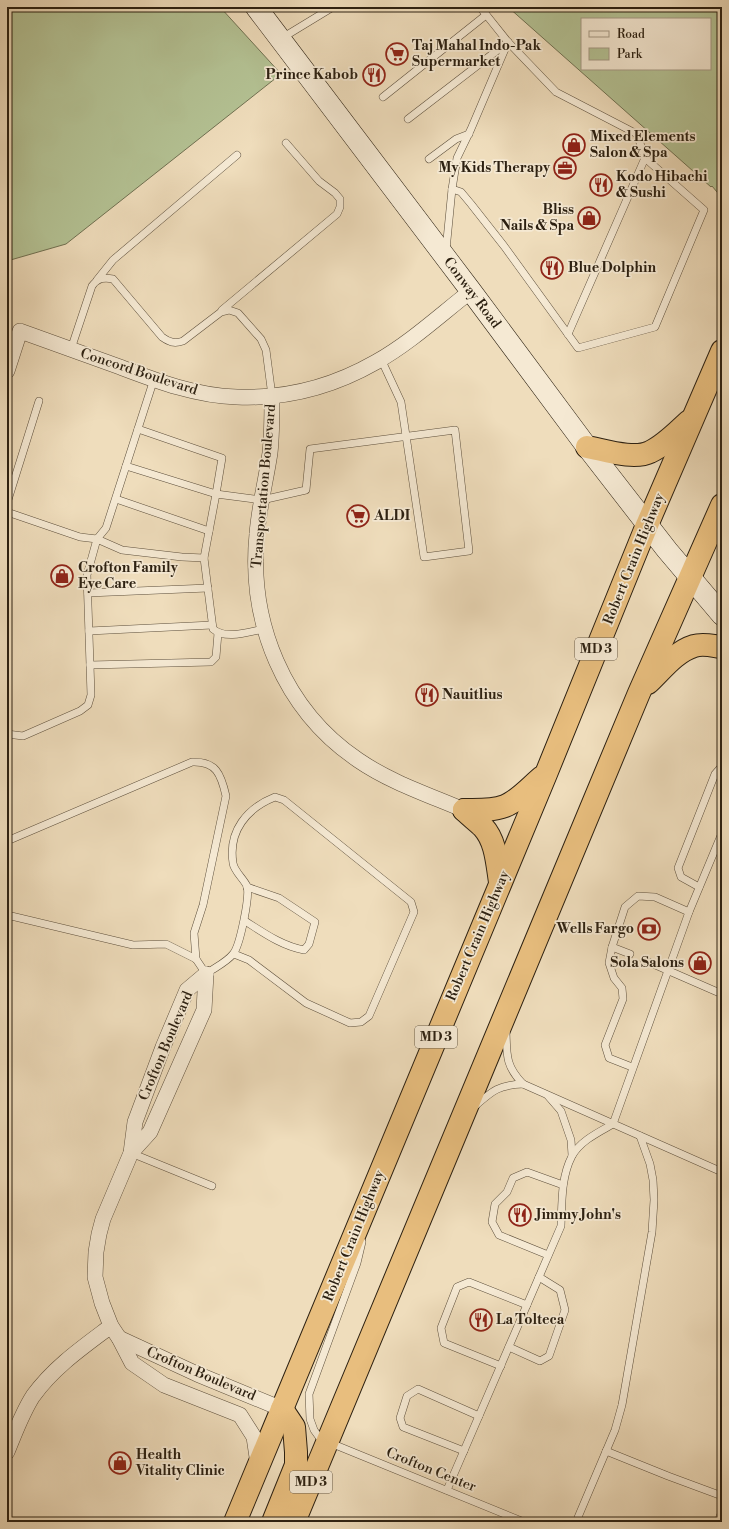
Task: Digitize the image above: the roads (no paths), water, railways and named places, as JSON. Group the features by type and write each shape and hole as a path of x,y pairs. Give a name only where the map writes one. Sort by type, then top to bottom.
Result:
{"highway":[{"name":"Robert Crain Highway","path":"235,1522 546,774 647,525 722,351"},
{"path":"587,447 627,455 649,453 661,446 693,418"},
{"name":"MD 3","path":"294,1522 639,693 722,505"},
{"path":"639,693 682,652 695,646 706,645 722,647"},
{"path":"464,810 493,809 504,806 514,801 546,774"},
{"path":"464,810 482,826 493,843 500,882"},
{"path":"273,1522 296,1465 294,1427 282,1409"}],"street":[{"name":"Conway Road","path":"256,7 587,447 647,525 722,615"},
{"name":"Concord Boulevard","path":"7,371 20,331 154,379 200,392 236,397 272,396 313,389 348,376 400,347 471,291"},
{"name":"Transportation Boulevard","path":"272,396 270,454 257,534 255,562 257,597 264,629 280,671 294,695 332,741 359,761 387,777 464,810"},
{"name":"Crofton Boulevard","path":"206,974 187,990 163,1047 135,1122 131,1153 98,1234 95,1276 102,1303 115,1332 132,1362 164,1385 240,1415 254,1437 258,1467"},
{"name":"Crofton Boulevard","path":"131,1153 150,1132 204,1010 206,974"},
{"name":"Crofton Boulevard","path":"115,1332 197,1374 282,1409"},
{"path":"7,1452 20,1421 33,1397 46,1379 60,1366 115,1332"}],"lane":[{"path":"280,39 333,7"},
{"path":"452,189 462,192 504,246 578,348 655,327 704,210 645,158 636,134 556,92 508,42 480,7"},
{"path":"383,97 486,14"},
{"path":"408,119 508,42"},
{"path":"446,258 452,189 457,158 469,134 508,42"},
{"path":"429,159 456,139 469,134"},
{"path":"97,280 105,277 113,279 162,337 169,342 176,343 183,341 220,312 336,214 340,207 340,199 336,193 319,182 286,143"},
{"path":"71,349 92,286 113,260 237,155"},
{"path":"568,334 645,158"},
{"path":"220,312 229,310 238,313 261,339 266,350 272,396"},
{"path":"126,466 216,494 262,500 306,490 310,449 407,436 455,430 469,551 424,557 407,436 401,402 381,358"},
{"path":"7,734 23,736 80,711 88,705 91,695 87,575 97,539 106,528 116,499 154,379"},
{"path":"7,503 39,402"},
{"path":"138,429 222,458 204,558 212,625 218,633 229,635 264,629"},
{"path":"116,499 209,531"},
{"path":"7,512 80,537 97,539 122,550 204,558"},
{"path":"88,593 208,588"},
{"path":"89,631 212,625"},
{"path":"90,665 212,662 216,657 218,633"},
{"path":"7,841 192,762 203,762 214,767 223,783 226,796 203,905 194,933 196,959 206,974 234,954 245,921 247,887 233,864 232,841 243,818 263,802 275,797 284,800 411,902 414,912 369,1016 361,1022 350,1023 306,1003 249,960 234,954"},
{"path":"699,887 681,877 678,868 715,774 722,766"},
{"path":"572,1155 595,1134 613,1124 632,1067 689,912 722,833"},
{"path":"245,921 277,940 304,950 309,944 315,922 279,898 247,887"},
{"path":"632,1067 609,1058 605,1045 623,999 622,988 614,978 609,962 612,947 625,908 638,896 656,897 689,912"},
{"path":"7,915 133,945 166,944 196,959"},
{"path":"612,947 630,954"},
{"path":"644,960 722,994"},
{"path":"506,1012 506,1053 508,1063 513,1073 523,1084 722,1172"},
{"path":"462,1118 491,1092 510,1085 523,1084"},
{"path":"447,1490 561,1226 563,1186 572,1155 571,1140 561,1111 548,1095"},
{"path":"576,1522 615,1430 622,1405 652,1232 654,1200 653,1180 650,1164 640,1136"},
{"path":"131,1153 212,1186"},
{"path":"548,1255 499,1235 492,1222 495,1204 507,1192 513,1178 527,1172 563,1186"},
{"path":"328,1442 319,1436 314,1430 310,1419 309,1394 357,1263 371,1193"},
{"path":"509,1347 540,1361 549,1356 565,1310 560,1290 539,1277"},
{"path":"501,1366 444,1343 441,1328 456,1287 469,1282 527,1304"},
{"path":"464,1451 403,1427 400,1418 407,1396 418,1389 479,1416"},
{"name":"Crofton Center","path":"328,1442 524,1522"},
{"path":"606,1451 722,1496"},
{"path":"718,1522 722,1511"}],"place":[{"name":"Taj Mahal Indo-Pak Supermarket","path":"397,54"},
{"name":"Prince Kabob","path":"374,75"},
{"name":"Mixed Elements Salon & Spa","path":"574,145"},
{"name":"My Kids Therapy","path":"565,168"},
{"name":"Kodo Hibachi & Sushi","path":"601,185"},
{"name":"Bliss Nails & Spa","path":"589,218"},
{"name":"Blue Dolphin","path":"552,268"},
{"name":"ALDI","path":"358,516"},
{"name":"Crofton Family Eye Care","path":"62,576"},
{"name":"Nauitlius","path":"427,695"},
{"name":"Wells Fargo","path":"649,929"},
{"name":"Sola Salons","path":"700,963"},
{"name":"Jimmy John's","path":"520,1215"},
{"name":"La Tolteca","path":"481,1320"},
{"name":"Health Vitality Clinic","path":"120,1463"}]}
